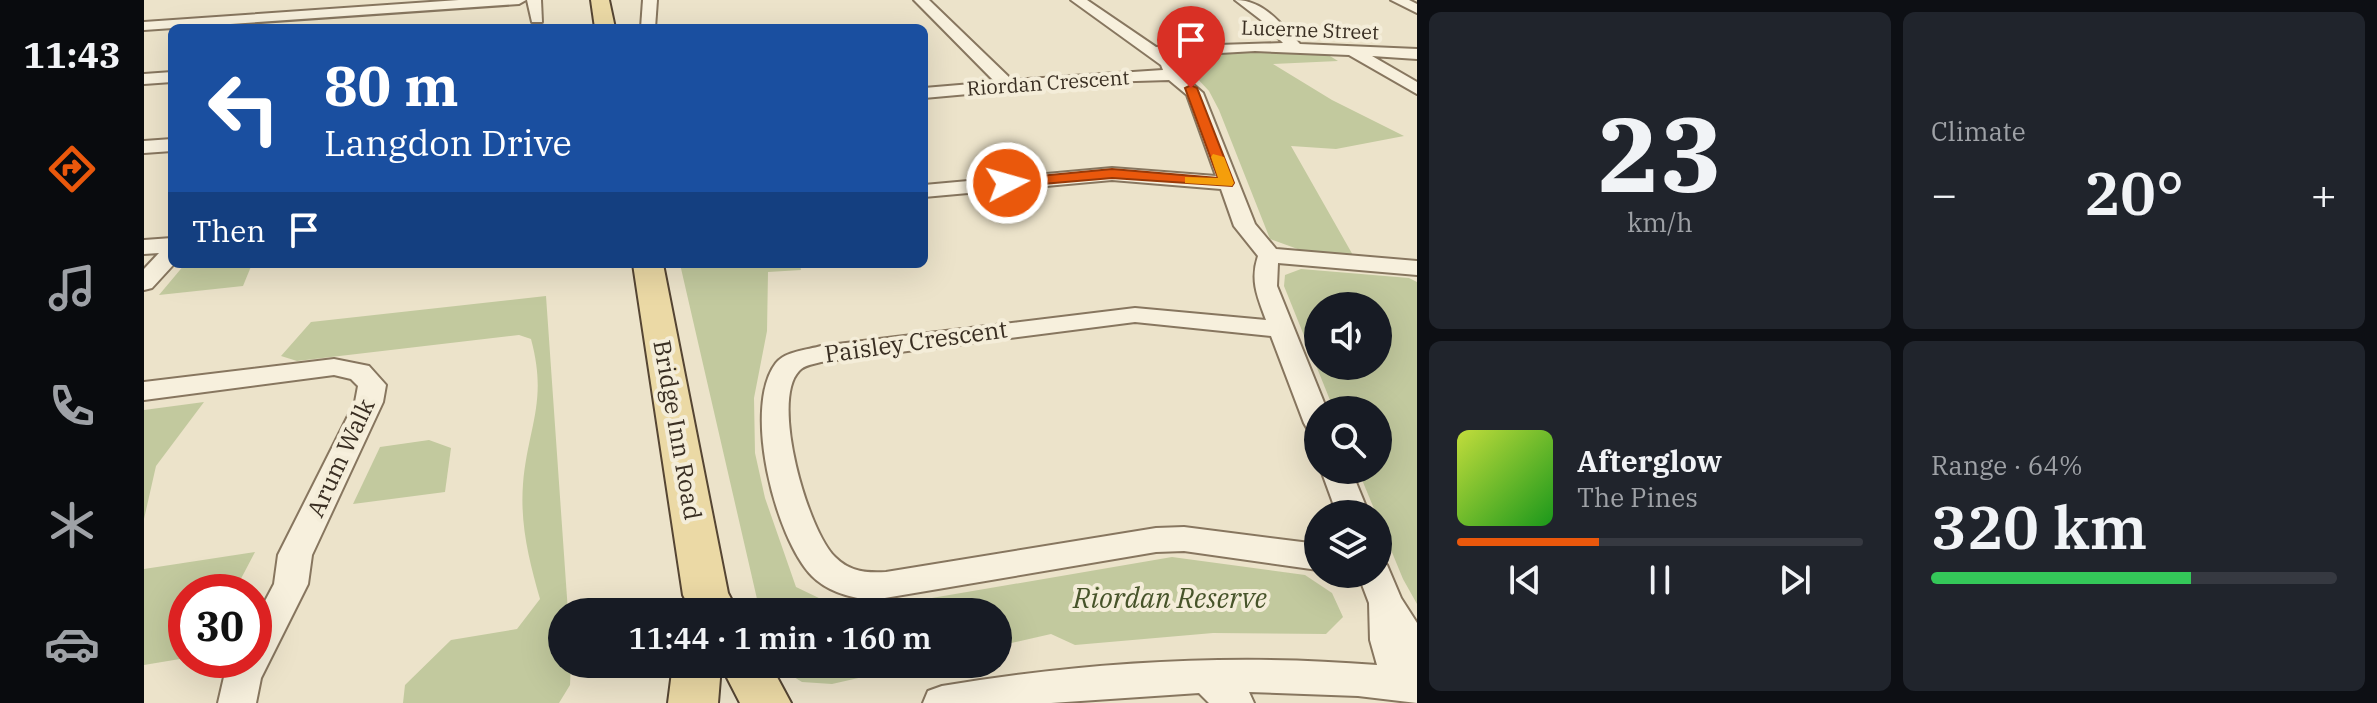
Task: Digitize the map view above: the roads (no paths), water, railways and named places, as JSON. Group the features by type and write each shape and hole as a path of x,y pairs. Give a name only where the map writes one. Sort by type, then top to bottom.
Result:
{"main road":[{"path":"600,0 604,24"},
{"name":"Bridge Inn Road","path":"649,268 706,598"},
{"path":"693,703 696,678"},
{"path":"752,678 766,703"}],"street":[{"path":"173,24 519,0"},
{"path":"534,0 536,24"},
{"path":"648,24 650,0"},
{"path":"921,0 1008,85"},
{"path":"1078,0 1168,63 1173,75 1195,93 1249,234 1269,255 1417,268"},
{"path":"1242,0 1266,17 1295,47"},
{"path":"1398,0 1417,9"},
{"path":"144,26 168,24"},
{"path":"928,28 948,26"},
{"name":"Lucerne Street","path":"1154,52 1255,46 1417,54"},
{"path":"1352,51 1417,89"},
{"name":"Riordan Crescent","path":"928,93 1173,75"},
{"path":"144,79 168,77"},
{"path":"144,147 168,145"},
{"path":"928,191 1112,174 1227,183"},
{"path":"144,247 168,245"},
{"path":"1269,255 1264,272 1265,286 1308,396"},
{"path":"144,283 168,256"},
{"name":"Paisley Crescent","path":"1282,329 1135,315 821,354 801,359 787,367 780,380 776,438 783,475 812,552 821,564 853,584 902,582 1156,540 1184,539 1304,555"},
{"name":"Arum Walk","path":"144,391 334,367 360,372 372,385 369,402 295,555 291,584 272,622"},
{"path":"1380,588 1386,635 1414,680"},
{"path":"942,703 1026,689 1210,690 1261,674 1414,680"},
{"name":"Arum Walk","path":"237,703 243,678"},
{"path":"1210,690 1235,703"}],"park label":[{"name":"Riordan Reserve","path":"1170,598"}]}
